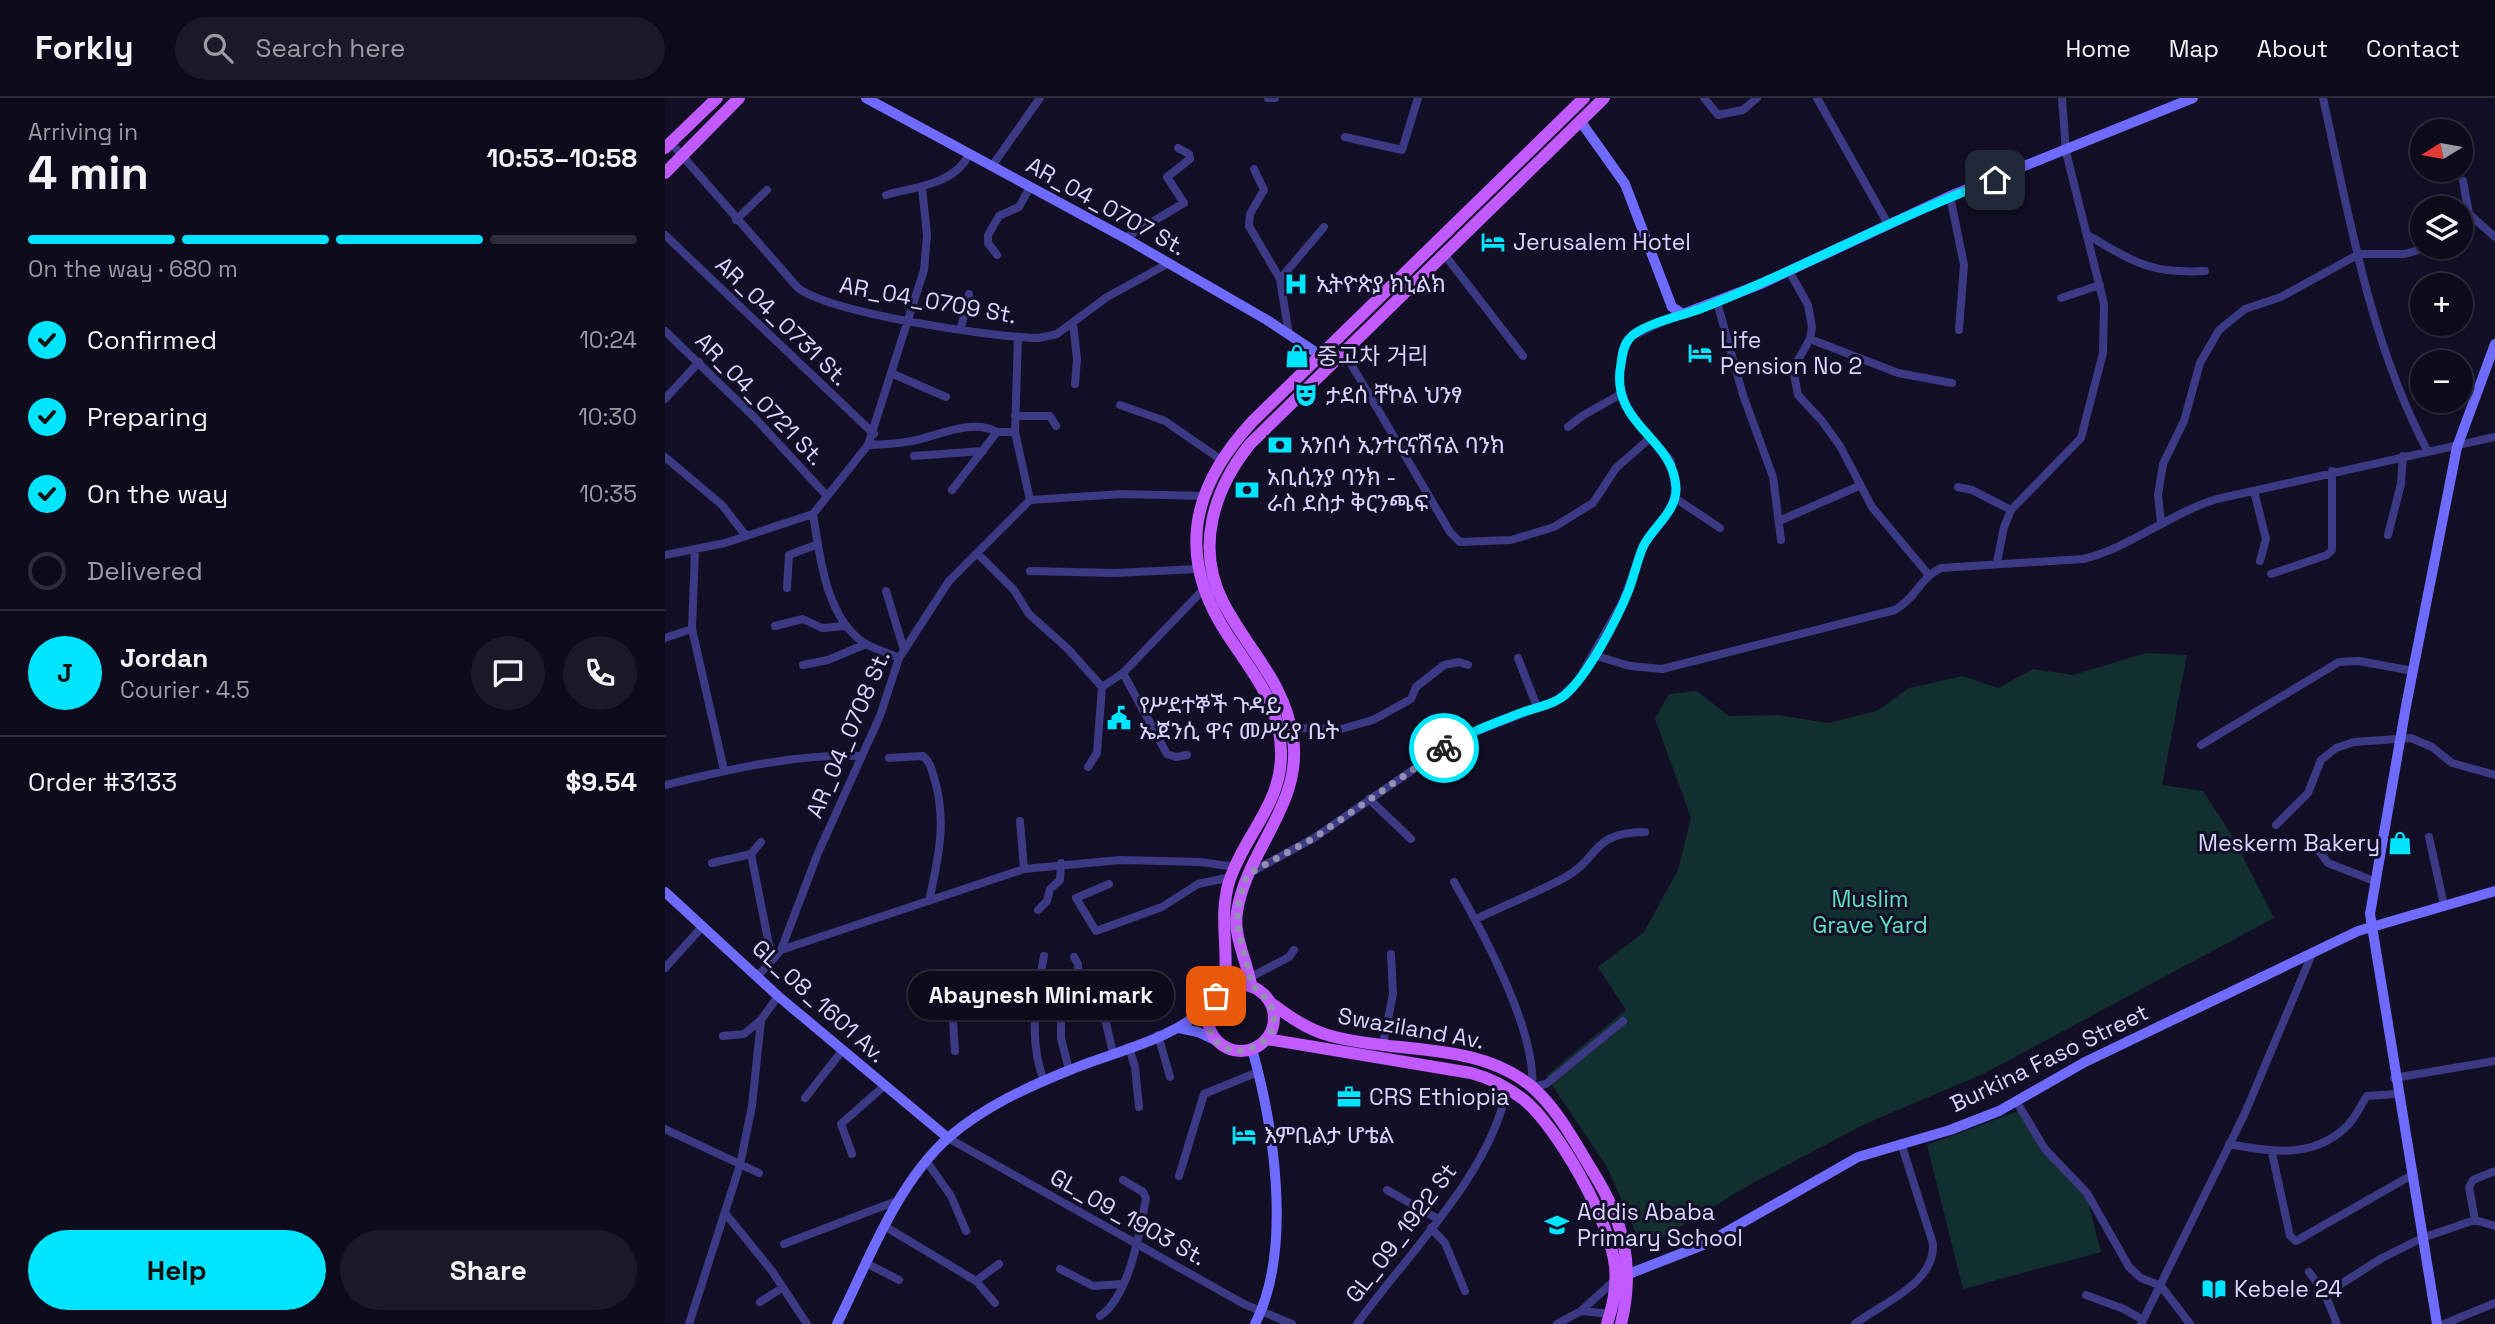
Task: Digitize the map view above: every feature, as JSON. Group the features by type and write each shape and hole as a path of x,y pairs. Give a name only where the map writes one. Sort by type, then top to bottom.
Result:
{"main road":[{"path":"668,145 716,98"},
{"path":"665,173 739,98"},
{"name":"AR_04_0707 St.","path":"866,98 1125,239 1327,359"},
{"path":"1179,1028 1198,1032 1233,1050 1252,1049 1267,1039 1274,1022 1271,1003 1250,981 1236,927 1239,901 1248,874 1287,796 1293,771 1291,727 1286,707 1271,673 1219,593 1210,554 1210,527 1221,488 1242,453 1327,359 1584,98"},
{"path":"839,1323 902,1199 927,1162 948,1138 982,1112 1044,1081 1179,1028 1209,1005 1224,987 1227,965 1223,919 1233,872 1271,805 1282,754 1279,726 1268,693 1229,637 1203,590 1198,569 1197,533 1204,496 1220,459 1252,422 1327,359 1344,352 1604,98"},
{"path":"1581,122 1625,184 1663,285 1678,314 1688,314 1789,271 1950,196 2066,152 2193,98"},
{"path":"2437,1324 2370,927 2374,881 2400,737 2457,447 2495,344"},
{"name":"Burkina Faso Street","path":"1622,1277 1703,1245 1842,1164 1964,1125 2016,1101 2085,1062 2370,927 2495,891"},
{"name":"GL_08_1601 Av.","path":"665,892 778,996 948,1138"},
{"path":"1224,987 1250,981"},
{"name":"Swaziland Av.","path":"1271,1003 1294,1021 1321,1032 1476,1060 1507,1071 1532,1087 1565,1127 1607,1194 1623,1235 1621,1324"},
{"path":"1209,1005 1208,1024 1217,1041"},
{"name":"Swaziland Av.","path":"1267,1039 1471,1073 1507,1088 1538,1115 1593,1202 1622,1277 1609,1319"},
{"path":"1252,1049 1258,1072 1277,1215 1272,1278 1255,1324"}],"street":[{"path":"992,166 1040,98"},
{"path":"1268,98 1275,98"},
{"path":"1345,137 1402,150 1418,98"},
{"path":"1704,98 1718,115 1743,110 1757,98"},
{"path":"1818,98 1888,224"},
{"path":"1997,562 2004,527 2011,510 2081,439 2103,353 2105,320 2100,285 2066,152 2062,98"},
{"path":"2323,98 2359,254 2400,391 2427,450"},
{"name":"AR_04_0709 St.","path":"668,145 682,156 736,219 807,294 909,321 1018,338 1049,337 1073,323 1107,297 1167,264"},
{"path":"1125,239 1184,203 1167,177 1190,159 1189,154 1178,148"},
{"path":"886,195 922,188 954,172 969,154"},
{"path":"1254,169 1264,190 1250,214 1249,226 1280,279 1289,335"},
{"path":"997,255 988,243 988,235 999,216 1020,207 1030,187"},
{"path":"665,555 746,536 813,514 868,445 893,374 927,253 922,188"},
{"path":"736,219 767,190"},
{"path":"1950,196 1965,265 1959,330"},
{"path":"2473,218 2495,237"},
{"path":"1280,279 1325,227"},
{"name":"AR_04_0731 St.","path":"665,235 874,434"},
{"path":"2089,236 2139,265 2178,273 2204,271"},
{"path":"2161,523 2158,495 2163,464 2176,443 2193,382 2211,339 2245,309 2281,297 2359,254 2410,252"},
{"path":"1444,254 1523,356"},
{"path":"1789,271 1811,316 1810,339 1794,369 1798,396 1831,432 1872,507 1928,574"},
{"path":"2061,298 2100,285"},
{"path":"961,328 969,294"},
{"path":"1717,302 1743,395 1773,477 1781,540"},
{"path":"1248,874 1303,845 1459,738 1565,695 1578,681 1628,592 1643,546 1675,498 1676,482 1671,461 1631,416 1621,394 1619,374 1629,339 1678,314"},
{"path":"1073,323 1077,359 1075,384"},
{"name":"AR_04_0721 St.","path":"665,331 699,362 826,495"},
{"path":"1018,338 1015,432 1030,500 1122,494 1204,496"},
{"path":"1810,339 1898,373 1952,383"},
{"path":"1344,352 1450,532 1460,541 1511,540 1554,527 1593,503 1615,468 1649,439"},
{"path":"665,399 699,362"},
{"path":"893,374 946,397"},
{"path":"1568,428 1582,416 1621,394"},
{"path":"1120,405 1165,421 1220,459"},
{"path":"1014,416 1050,416 1056,426"},
{"path":"868,445 907,442 955,430 987,427 997,432 1015,432"},
{"path":"952,490 997,432"},
{"path":"1593,655 1650,669 1706,660 1895,610 1913,598 1928,574 1941,568 1997,562 2083,559 2104,552 2197,505 2332,471 2495,437"},
{"path":"913,456 983,451"},
{"path":"2388,535 2401,484 2403,456"},
{"path":"665,457 722,505 746,536"},
{"path":"2271,574 2321,558 2332,550 2332,471"},
{"path":"1779,522 1860,486"},
{"path":"1958,487 1972,490 2011,510"},
{"path":"2254,491 2266,539 2260,561"},
{"path":"1675,498 1720,528"},
{"name":"AR_04_0708 St.","path":"758,976 781,950 818,853 880,716 902,654 949,581 1030,500"},
{"path":"813,514 834,606 845,626 866,644 902,654 886,591"},
{"path":"787,588 789,555 818,544"},
{"path":"695,550 692,629 724,770"},
{"path":"978,554 1014,590 1030,614 1068,649 1100,686 1097,753 1088,767"},
{"path":"1030,571 1115,573 1198,569"},
{"path":"1100,686 1123,673 1203,590"},
{"path":"775,626 803,619 822,628 845,626"},
{"path":"665,638 692,629"},
{"path":"803,665 828,660 866,644"},
{"path":"1518,658 1537,707"},
{"path":"2201,745 2339,663 2359,661 2413,671"},
{"path":"1291,727 1332,729 1373,720 1411,699 1416,687 1444,665 1459,662 1468,665"},
{"path":"1123,673 1167,754 1176,757 1187,755"},
{"path":"2276,825 2308,793 2318,764 2326,755 2354,742 2400,737 2420,741 2452,763 2495,775"},
{"path":"665,785 724,770 824,755 861,756"},
{"path":"889,758 916,756 929,761 941,798 943,836 929,901"},
{"path":"1369,799 1411,839"},
{"path":"1020,821 1024,869"},
{"path":"1476,919 1566,877 1604,841 1631,832 1645,832"},
{"path":"2430,837 2444,905"},
{"path":"2309,839 2328,863 2374,881"},
{"path":"712,863 751,854 761,842"},
{"path":"751,854 772,960"},
{"path":"781,950 1024,869 1061,863 1154,860 1233,872"},
{"path":"1038,909 1047,901 1050,889 1060,880 1061,863"},
{"path":"1109,884 1083,892 1075,900 1096,930 1162,907 1198,884 1233,872"},
{"path":"1454,882 1476,919 1520,1020 1530,1054 1532,1087 1546,1084 1623,1021"},
{"path":"665,968 702,926"},
{"path":"1250,981 1289,957 1294,950"},
{"path":"1383,1044 1393,994 1391,954"},
{"path":"2086,1295 2125,1309 2142,1322 2277,1042 2312,954"},
{"path":"1044,956 1033,1037 1035,1059 1044,1081"},
{"path":"1069,1070 1061,1038 1061,987 1078,980 1078,964 1074,957"},
{"path":"942,1015 990,980 1012,977 1039,980"},
{"path":"723,1036 744,1034 761,1020 778,996"},
{"path":"952,1007 955,1051"},
{"path":"1103,1010 1114,1053"},
{"path":"688,1324 740,1166 753,1105 761,1020"},
{"path":"1158,1035 1170,1077"},
{"path":"1129,1047 1137,1075 1139,1107"},
{"path":"805,1098 842,1051"},
{"path":"2394,1078 2495,1061"},
{"path":"1179,1176 1204,1094 1258,1072"},
{"path":"852,1154 841,1124 884,1086"},
{"name":"GL_09_1922 St","path":"1357,1324 1469,1176 1499,1113 1507,1088"},
{"path":"2229,1144 2272,1153 2317,1146 2345,1128 2367,1096 2397,1094"},
{"path":"2016,1101 2045,1149 2087,1193 2129,1267 2141,1278 2161,1286 2190,1324"},
{"path":"665,1129 759,1173"},
{"name":"GL_09_1903 St.","path":"948,1138 1261,1312 1292,1324"},
{"path":"1855,1324 1906,1289 1929,1269 1932,1261 1933,1244 1901,1143"},
{"path":"2272,1153 2291,1236 2296,1241 2412,1175"},
{"path":"927,1162 951,1196 966,1231"},
{"path":"2475,1220 2469,1187 2473,1180 2495,1171"},
{"path":"1100,1317 1111,1309 1122,1284 1137,1243 1146,1195 1123,1180"},
{"path":"1387,1190 1437,1219"},
{"path":"784,1244 902,1199"},
{"path":"725,1213 755,1248 807,1324"},
{"path":"2325,1294 2382,1258 2422,1238 2475,1220 2495,1226"},
{"path":"886,1227 976,1281 995,1303"},
{"path":"1431,1228 1445,1243 1465,1291"},
{"path":"868,1264 899,1280"},
{"path":"976,1281 999,1264"},
{"path":"1060,1269 1093,1286 1122,1284"},
{"path":"2309,1272 2325,1294 2337,1324"},
{"path":"1557,1324 1581,1311 1622,1277"},
{"path":"760,1302 782,1288"},
{"path":"2444,1324 2495,1303"},
{"path":"1581,1311 1609,1319"}],"green space":[{"name":"Muslim Grave Yard","path":"2146,653 2187,655 2162,785 2203,791 2233,837 2274,918 1983,1074 1865,1124 1751,1184 1643,1249 1607,1167 1546,1076 1626,1010 1598,967 1644,932 1678,870 1691,818 1655,719 1669,694 1697,691 1729,716 1778,715 1828,723 1877,711 1909,688 1963,676 1998,688 2033,669 2073,675"},
{"path":"2024,1109 2045,1154 2086,1194 2101,1252 1963,1289 1927,1145"}],"way so far":[{"path":"1216,996 1209,1005 1208,1024 1211,1033 1224,1047 1243,1051 1252,1049 1267,1039 1274,1022 1271,1003 1251,985 1236,927 1236,914 1248,874 1314,838 1444,748"}],"place":[{"name":"Jerusalem Hotel","path":"1493,242"},
{"name":"ኢትዮጵያ ክኒልክ","path":"1296,284"},
{"name":"Life Pension No 2","path":"1700,353"},
{"name":"중고차 거리","path":"1297,356"},
{"name":"ታደሰ ቸኮል ህንፃ","path":"1306,395"},
{"name":"አንበሳ ኢንተርናሽናል ባንክ","path":"1280,445"},
{"name":"አቢሲንያ ባንክ - ራስ ደስታ ቅርንጫፍ","path":"1247,490"},
{"name":"የሥደተኞች ጉዳይ ኤጀንሲ ዋና መሥሪያ ቤት","path":"1119,718"},
{"name":"Meskerm Bakery","path":"2400,843"},
{"name":"Abaynesh Mini.mark","path":"1216,996"},
{"name":"CRS Ethiopia","path":"1349,1097"},
{"name":"እምቢልታ ሆቴል","path":"1244,1135"},
{"name":"Addis Ababa Primary School","path":"1557,1225"},
{"name":"Kebele 24","path":"2214,1289"}],"route":[{"path":"1444,748 1459,738 1556,701 1565,695 1578,681 1628,592 1643,546 1672,505 1676,488 1671,461 1631,416 1621,394 1619,374 1627,341 1673,316 1688,314 1761,284 1950,196 1995,180"}]}
